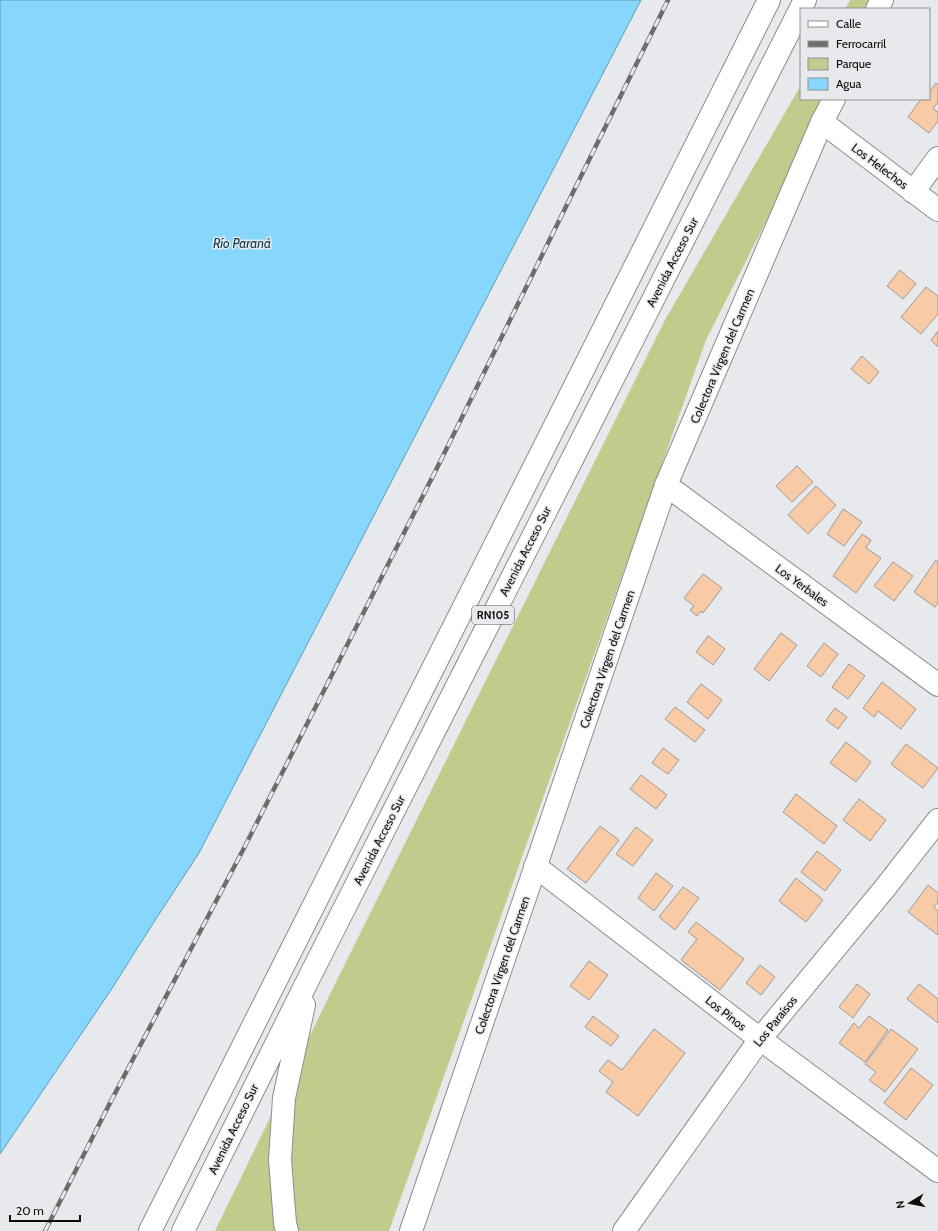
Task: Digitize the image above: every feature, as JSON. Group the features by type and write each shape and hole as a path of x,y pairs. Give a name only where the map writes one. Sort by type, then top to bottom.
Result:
{"main road":[{"name":"RN105","path":"150,1231 769,0"},
{"name":"Avenida Acceso Sur","path":"183,1231 311,974 800,10"},
{"name":"Colectora Vírgen del Carmen","path":"411,1231 666,485 822,122 833,100"},
{"name":"Los Helechos","path":"822,122 938,210"},
{"path":"913,192 938,158"},
{"name":"Los Yerbales","path":"666,485 938,686"},
{"name":"Los Paraísos","path":"624,1231 760,1039 885,888 938,820"},
{"name":"Los Pinos","path":"535,866 760,1039 938,1171"},
{"path":"286,1231 280,1160 284,1098 311,974"}],"green space":[{"path":"850,0 877,0 873,8 846,8"},
{"path":"800,87 800,100 827,100 706,340 389,1231 215,1231 336,982 665,320"}],"water":[{"name":"Río Paraná","path":"0,0 641,0 199,853 111,990 0,1154"}],"building":[{"path":"936,83 938,85 938,102 933,109 938,112 938,121 929,133 908,117 920,100 930,100 930,92"},
{"path":"900,270 916,284 903,299 887,286"},
{"path":"926,287 938,296 938,314 921,334 901,317"},
{"path":"938,331 938,347 931,340"},
{"path":"862,356 879,372 869,384 851,369"},
{"path":"797,466 813,482 792,502 776,486"},
{"path":"816,486 836,505 808,534 788,515"},
{"path":"843,509 862,522 844,546 827,534"},
{"path":"862,534 871,540 866,548 881,558 856,593 833,576"},
{"path":"936,560 938,562 938,603 935,607 914,592"},
{"path":"893,562 913,576 894,601 874,586"},
{"path":"703,574 722,588 703,613 701,611 697,616 690,610 694,606 684,598"},
{"path":"781,633 797,645 769,681 754,669"},
{"path":"708,636 725,649 713,665 696,652"},
{"path":"824,643 838,654 821,677 807,666"},
{"path":"849,664 865,676 848,699 832,687"},
{"path":"882,682 916,709 901,729 878,711 874,717 863,708"},
{"path":"701,684 722,700 708,719 687,702"},
{"path":"675,707 705,730 695,742 665,719"},
{"path":"835,708 847,717 838,729 826,720"},
{"path":"846,742 871,762 856,782 830,763"},
{"path":"906,744 938,768 923,788 891,764"},
{"path":"663,748 679,760 668,774 652,763"},
{"path":"641,775 667,795 656,809 630,789"},
{"path":"796,794 837,826 824,844 783,812"},
{"path":"859,799 886,820 870,841 843,820"},
{"path":"600,826 619,840 586,883 567,869"},
{"path":"636,827 653,840 633,866 616,854"},
{"path":"817,851 841,870 825,891 801,872"},
{"path":"656,873 673,886 654,911 638,898"},
{"path":"796,878 823,900 806,922 779,901"},
{"path":"928,885 938,893 938,902 934,907 938,911 938,935 908,912"},
{"path":"683,887 699,898 675,930 659,917"},
{"path":"696,922 744,959 720,990 681,960 697,939 688,932"},
{"path":"589,961 608,975 589,1000 570,986"},
{"path":"760,965 775,977 761,995 746,983"},
{"path":"857,984 870,994 853,1018 839,1007"},
{"path":"919,984 938,999 938,1023 907,999"},
{"path":"593,1016 619,1036 611,1046 585,1027"},
{"path":"869,1016 888,1030 865,1062 839,1043 854,1023 859,1028"},
{"path":"654,1029 685,1053 638,1116 606,1092 613,1082 599,1071 608,1060 622,1070"},
{"path":"891,1029 918,1049 885,1092 869,1080 876,1072 865,1064"},
{"path":"911,1068 933,1085 906,1120 884,1103"}],"railway":[{"path":"45,1231 111,1101 243,850 437,468 668,0"}]}
